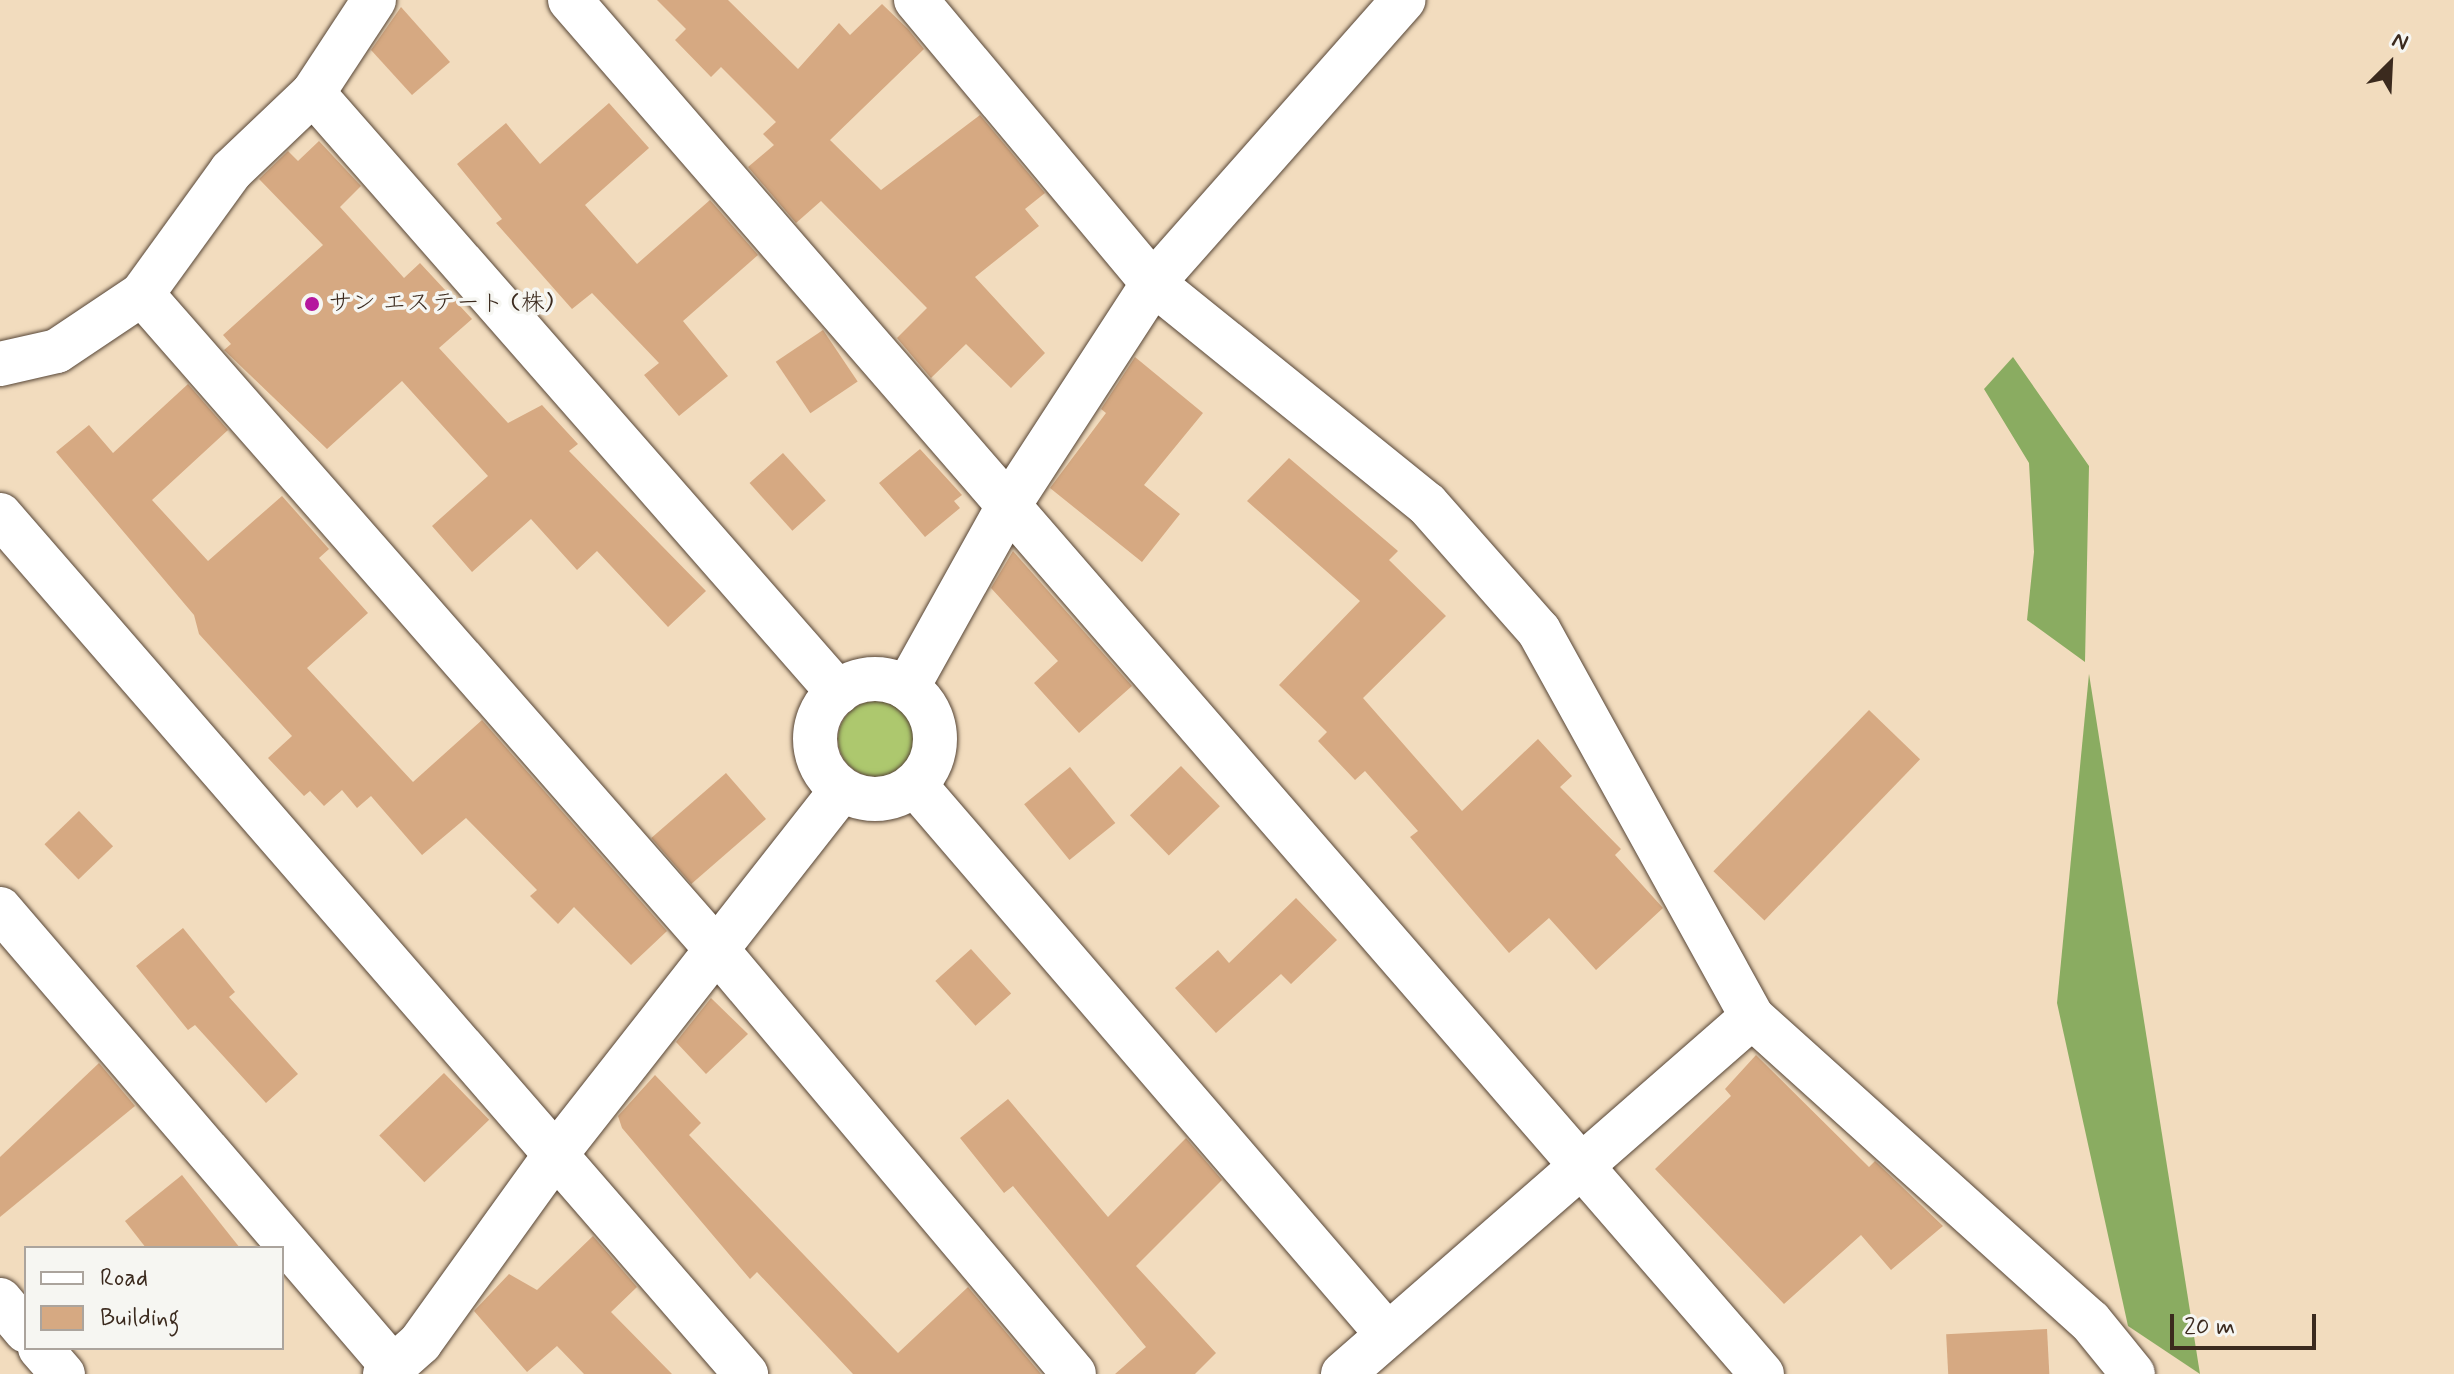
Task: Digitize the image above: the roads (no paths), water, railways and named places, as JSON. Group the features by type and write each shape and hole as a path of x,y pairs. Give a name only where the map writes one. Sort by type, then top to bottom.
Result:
{"street":[{"path":"0,364 57,351 142,294 231,171 313,93 374,0"},
{"path":"570,0 1007,508 1762,1374"},
{"path":"916,0 1153,283 1427,504 1539,631 1752,1017 2090,1321 2133,1374"},
{"path":"907,688 1007,508 1153,283 1403,0"},
{"path":"313,93 838,692"},
{"path":"142,294 717,950 1074,1374"},
{"path":"0,515 553,1158 746,1374"},
{"path":"872,679 907,688 931,716 935,735 934,754 915,785 879,800 842,790 828,777 815,742 825,706 838,692 872,679"},
{"path":"915,785 1388,1335"},
{"path":"0,909 390,1371 420,1343 553,1158 842,790"},
{"path":"1343,1374 1584,1171 1752,1017"},
{"path":"0,1300 24,1329"},
{"path":"42,1350 63,1374"}],"place":[{"name":"サン エステート (株)","path":"312,304"}]}
